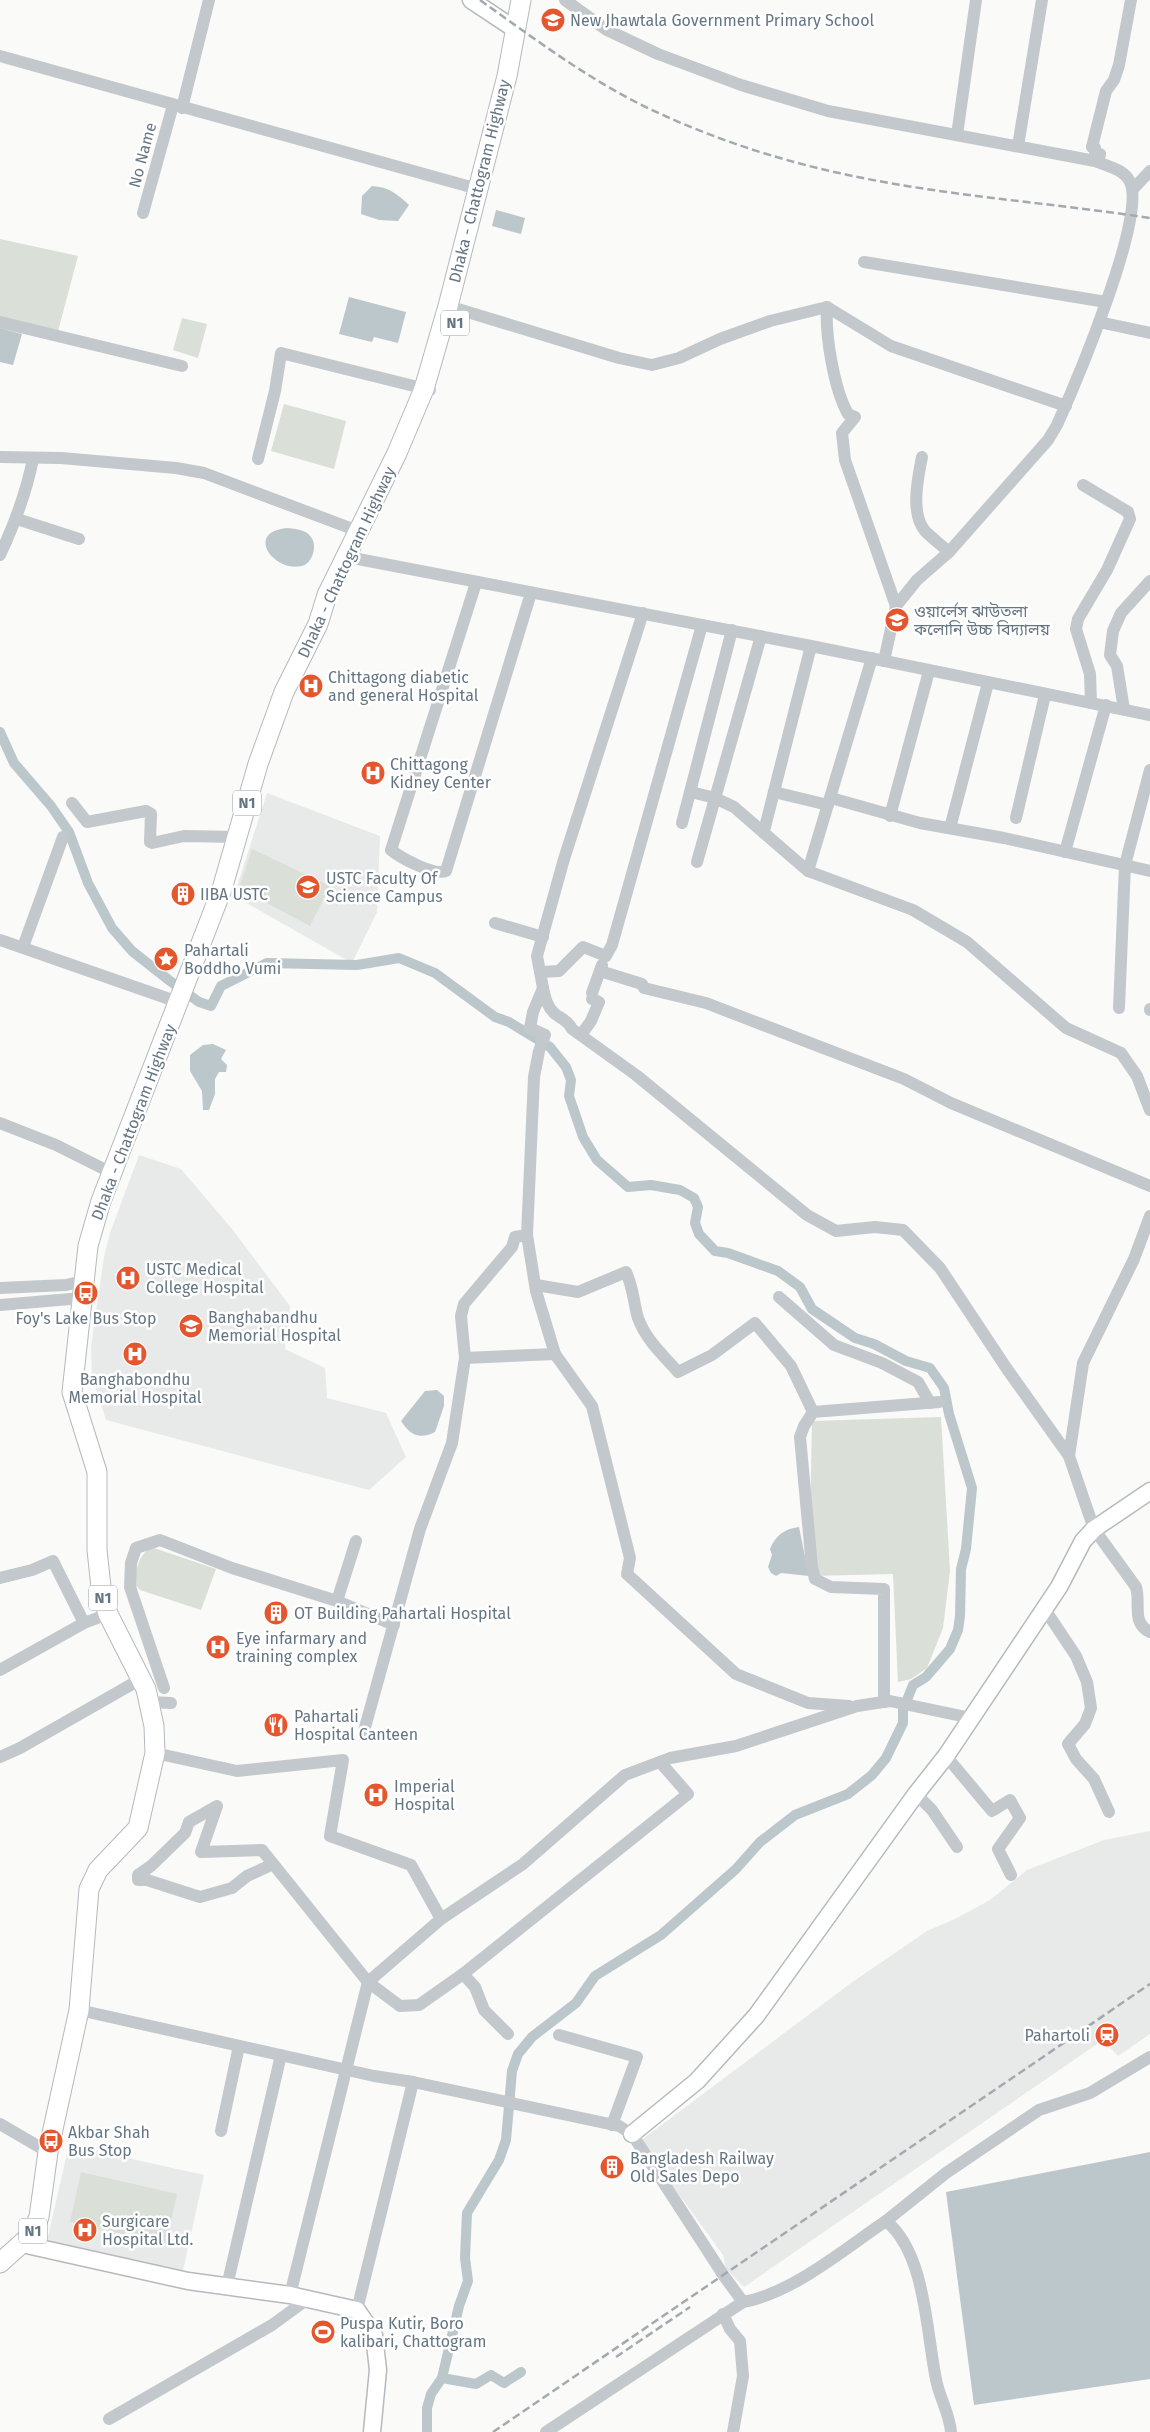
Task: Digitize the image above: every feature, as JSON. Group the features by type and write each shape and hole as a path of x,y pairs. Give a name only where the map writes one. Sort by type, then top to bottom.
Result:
{"highway":[{"name":"Dhaka - Chattogram Highway","path":"453,308 478,189 516,30 521,0"},
{"name":"N1","path":"318,624 335,603 358,559 420,422 428,390 446,353 453,308 508,115 532,0"},
{"name":"Dhaka - Chattogram Highway","path":"0,2250 19,2231 42,2186 79,2010 89,1889 98,1870 138,1828 155,1753 154,1726 150,1702 141,1679 108,1614 98,1568 97,1472 72,1392 83,1289 94,1226 112,1173 222,889 272,723 284,692 318,624 327,595 428,390"},
{"name":"N1","path":"0,2263 32,2234 39,2217 42,2186"}],"main road":[{"path":"471,0 516,30"},
{"path":"632,2134 697,2081 756,2016 916,1794 946,1756 1058,1587 1083,1541 1094,1529 1150,1491"},
{"path":"22,2244 188,2281 309,2298 357,2310 374,2335 378,2370 372,2432"}],"street":[{"name":"No Name","path":"143,213 210,0"},
{"path":"565,0 607,30 658,54 741,85 828,112 1098,162 1117,169 1129,179 1133,189 1131,215 1122,257 1066,406 1048,440 949,552 917,580 896,606 808,870"},
{"path":"957,135 976,0"},
{"path":"1018,146 1042,0"},
{"path":"1098,162 1100,154 1095,152 1095,148 1092,147 1095,131 1106,91 1114,80 1118,66 1131,0"},
{"path":"0,56 177,107 478,189"},
{"path":"1133,189 1150,171"},
{"path":"864,262 1106,302"},
{"path":"453,308 619,358 652,365 679,358 720,339 770,321 827,307 892,346 1066,406"},
{"path":"827,307 826,329 840,393 848,414 854,417 842,433 845,460 896,606"},
{"path":"0,322 182,366"},
{"path":"1098,322 1150,333"},
{"path":"258,459 276,392 281,353 428,390"},
{"path":"922,457 917,482 916,505 924,529 949,552"},
{"path":"0,458 61,458 176,468 204,473 358,531"},
{"path":"0,554 17,519 28,488 33,459"},
{"path":"1083,485 1128,512 1130,519 1108,570 1078,620 1076,629 1090,674 1091,703"},
{"path":"17,519 79,539"},
{"path":"358,559 476,583 732,630 1045,695 1106,705 1150,716"},
{"path":"1124,709 1117,666 1110,655 1113,630 1121,614 1150,581"},
{"path":"476,583 391,850 399,856 436,872 446,871 531,593"},
{"path":"643,613 564,860 537,956 546,1003 554,1013 570,1024 572,1029 651,1086 807,1215 836,1230 876,1227 903,1230 940,1268 1007,1369 1069,1456 1094,1529 1136,1587 1138,1593 1138,1618 1144,1629 1150,1632"},
{"path":"581,1036 591,1021 599,1002 592,996 616,933 614,931 702,625"},
{"path":"682,823 732,630"},
{"path":"697,862 761,636"},
{"path":"764,831 811,646"},
{"path":"890,816 929,671"},
{"path":"950,828 988,683"},
{"path":"1016,818 1045,695"},
{"path":"1065,852 1106,705"},
{"path":"1119,1008 1126,880 1125,865 1150,770"},
{"path":"691,792 715,798 734,807 808,870 913,910 967,942 1066,1028 1121,1053 1137,1076 1150,1110"},
{"path":"774,792 830,801 890,816 1150,871"},
{"path":"72,803 87,822 146,811 151,814 150,842 152,843 184,836 237,837"},
{"path":"23,947 63,838"},
{"path":"495,922 542,937"},
{"path":"0,940 181,995"},
{"path":"541,972 559,971 583,947 606,956"},
{"path":"600,971 642,984 648,991 661,991 706,1003 904,1078 951,1103 1150,1186"},
{"path":"543,988 533,1012 530,1028 545,1035 539,1051 534,1076 527,1235 536,1285 555,1354 592,1406 630,1558 627,1574 736,1674 808,1704 857,1706"},
{"path":"0,1123 56,1145 112,1173"},
{"path":"1069,1456 1083,1363 1134,1259 1150,1216"},
{"path":"364,1731 420,1529 452,1444 465,1358 461,1316 464,1304 512,1247 515,1237 527,1235"},
{"path":"536,1285 578,1292 626,1272 634,1288 638,1317 647,1337 678,1372 712,1355 755,1323 791,1366 813,1412"},
{"path":"0,1288 66,1285 83,1289"},
{"path":"0,1305 83,1289"},
{"path":"778,1297 834,1345 882,1363 918,1382 934,1403 813,1412"},
{"path":"465,1358 555,1354"},
{"path":"813,1412 804,1426 800,1437 812,1567 815,1580 831,1587 884,1589 887,1701"},
{"path":"164,1688 130,1587 131,1564 136,1548 160,1540 232,1568 337,1601 394,1625"},
{"path":"337,1601 356,1541"},
{"path":"0,1578 32,1570 53,1562 84,1622"},
{"path":"1044,1608 1076,1656 1087,1682 1091,1708 1085,1724 1068,1744 1076,1759 1094,1778 1109,1812"},
{"path":"0,1670 84,1622 108,1614"},
{"path":"0,1757 20,1748 141,1679"},
{"path":"290,2295 368,1982 441,1919 523,1864 625,1775 660,1762 736,1746 857,1706 887,1701 971,1718"},
{"path":"150,1702 171,1703"},
{"path":"155,1753 237,1772 343,1760 330,1836 411,1865 441,1919"},
{"path":"946,1756 992,1811 1010,1800 1020,1818 998,1850 1011,1875"},
{"path":"271,1865 247,1876 232,1888 200,1897 146,1880 138,1880 138,1875 151,1866 185,1833 189,1822 217,1806 201,1852 262,1850 271,1865 368,1982 400,2006 419,2004 463,1974 688,1794 660,1762"},
{"path":"916,1794 932,1810 957,1847"},
{"path":"463,1974 475,1987 484,2010 508,2034"},
{"path":"79,2010 374,2076 413,2082 619,2126 632,2134 724,2276 743,2302"},
{"path":"559,2035 637,2057 612,2125"},
{"path":"221,2131 239,2046"},
{"path":"227,2286 281,2054"},
{"path":"546,2432 743,2302 764,2298 786,2288 886,2221 946,2173 1039,2110 1090,2093 1150,2057"},
{"path":"357,2310 413,2082"},
{"path":"0,2124 48,2152"},
{"path":"886,2221 893,2226 906,2246 916,2270 937,2384 951,2432"},
{"path":"109,2419 272,2326 309,2298"},
{"path":"723,2314 730,2329 740,2341 743,2376 733,2432"},
{"path":"562,2421 570,2432"}],"shaded area":[{"path":"372,186 392,192 409,205 398,221 379,220 361,214 362,196"},
{"path":"496,210 525,218 521,234 492,226"},
{"path":"0,239 78,256 58,331 0,317"},
{"path":"349,297 406,312 398,343 374,337 372,342 339,334"},
{"path":"182,318 207,324 198,358 173,350"},
{"path":"0,328 22,334 13,365 0,362"},
{"path":"284,404 346,421 334,469 271,451"},
{"path":"287,528 303,531 311,537 314,550 306,565 292,567 282,564 268,551 265,544 267,537 274,531"},
{"name":"USTC Faculty Of Science Campus","path":"267,793 380,836 377,912 352,963 234,896"},
{"path":"252,849 330,886 310,926 239,888"},
{"path":"213,1044 226,1050 221,1059 227,1065 226,1072 219,1072 215,1079 215,1094 209,1110 203,1110 202,1091 190,1071 190,1055 203,1045"},
{"name":"Banghabandhu Memorial Hospital","path":"139,1155 181,1169 232,1229 290,1306 285,1349 325,1368 327,1398 386,1413 406,1457 369,1490 106,1420 92,1376 91,1347 104,1257 110,1233"},
{"path":"437,1390 444,1396 444,1406 435,1432 424,1436 411,1433 401,1421 425,1391"},
{"path":"941,1417 950,1571 943,1628 927,1668 911,1679 898,1682 893,1574 809,1576 812,1421"},
{"path":"799,1527 809,1576 781,1573 776,1576 771,1573 768,1567 772,1555 770,1549 781,1534 789,1529"},
{"path":"154,1548 216,1569 201,1610 140,1590 135,1585 139,1561 148,1549"},
{"path":"1150,1831 1150,2034 1118,2056 1103,2040 744,2287 726,2269 723,2255 640,2141 851,1983 927,1931 955,1919 990,1900 1027,1870 1104,1840"},
{"path":"69,2145 204,2175 182,2275 46,2245"},
{"path":"1150,2152 1150,2379 974,2405 946,2192"},
{"path":"81,2172 177,2194 166,2244 70,2222"}],"waterway":[{"path":"0,732 14,763 51,806 69,832 88,883 112,928 132,951 170,981 199,1002 211,1006 221,986 267,963 357,965 399,958 435,973 495,1017 509,1022 550,1047 566,1067 571,1080 569,1096 583,1137 597,1160 628,1187 651,1185 680,1190 694,1198 698,1207 695,1223 699,1234 715,1251 728,1253 778,1271 800,1287 812,1309 855,1338 874,1344 906,1361 930,1368 944,1388 949,1414 972,1488 966,1549 961,1569 958,1630 950,1649 926,1677 913,1685 903,1710 903,1723 886,1758 872,1775 848,1794 795,1815 760,1842 736,1869 661,1935 595,1976 576,2003 532,2037 518,2054 512,2071 506,2140 499,2160 467,2213 465,2258 468,2281 459,2306 442,2378 431,2394 427,2408 427,2432"},
{"path":"442,2378 476,2384 491,2375 504,2383 521,2372"}],"railway":[{"path":"480,0 524,32 615,91 705,133 771,156 877,181 1150,218"},
{"path":"493,2432 1150,1984"},
{"path":"616,2357 690,2307"}],"place":[{"name":"New Jhawtala Government Primary School","path":"553,20"},
{"name":"ওয়ার্লেস ঝাউতলা কলোনি উচ্চ বিদ্যালয়","path":"897,620"},
{"name":"Chittagong diabetic and general Hospital","path":"311,686"},
{"name":"Chittagong Kidney Center","path":"373,773"},
{"name":"USTC Faculty Of Science Campus","path":"308,887"},
{"name":"IIBA USTC","path":"183,894"},
{"name":"Pahartali Boddho Vumi","path":"166,959"},
{"name":"USTC Medical College Hospital","path":"128,1278"},
{"name":"Foy's Lake Bus Stop","path":"86,1293"},
{"name":"Banghabandhu Memorial Hospital","path":"191,1326"},
{"name":"Banghabondhu Memorial Hospital","path":"135,1354"},
{"name":"OT Building Pahartali Hospital","path":"276,1613"},
{"name":"Eye infarmary and training complex","path":"218,1647"},
{"name":"Pahartali Hospital Canteen","path":"276,1725"},
{"name":"Imperial Hospital","path":"376,1795"},
{"name":"Pahartoli","path":"1107,2035"},
{"name":"Akbar Shah Bus Stop","path":"51,2141"},
{"name":"Bangladesh Railway Old Sales Depo","path":"612,2167"},
{"name":"Surgicare Hospital Ltd.","path":"85,2230"},
{"name":"Puspa Kutir, Boro kalibari, Chattogram","path":"323,2332"}]}
